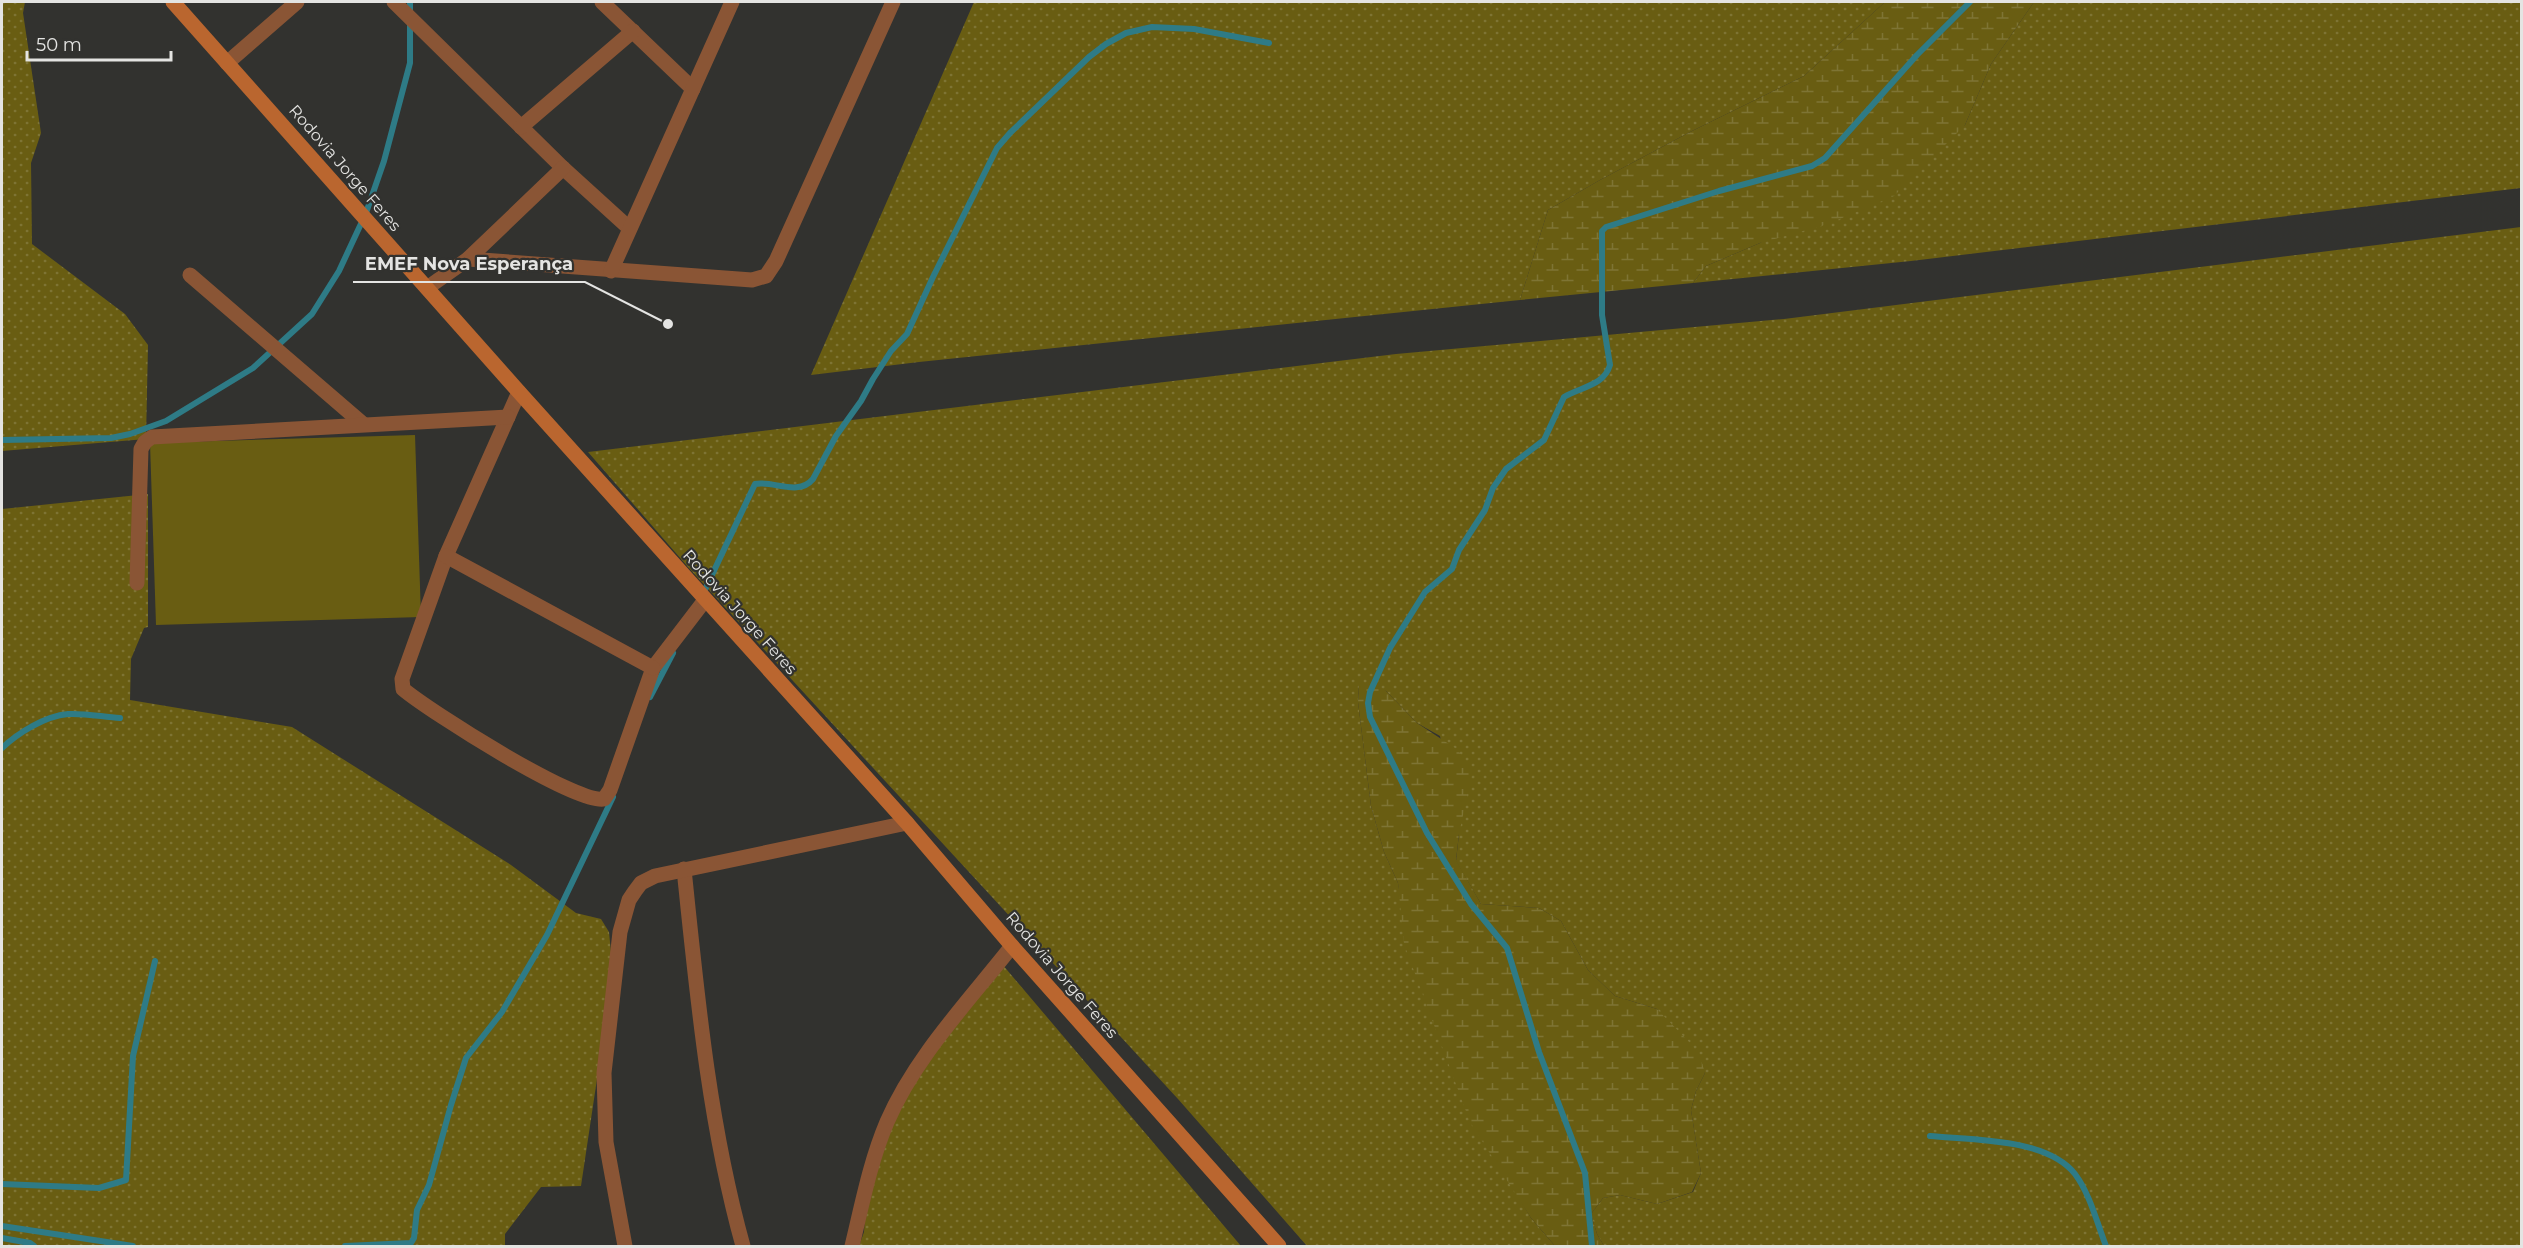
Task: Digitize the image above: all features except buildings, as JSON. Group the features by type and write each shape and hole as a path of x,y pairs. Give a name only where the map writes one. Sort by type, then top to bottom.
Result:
{"main road":[{"name":"Rodovia Jorge Feres","path":"173,2 906,823 1011,946 1279,1246"}],"street":[{"path":"227,63 297,2"},
{"path":"394,2 563,168 629,228"},
{"path":"602,2 693,89"},
{"path":"611,271 732,2"},
{"path":"468,259 752,280 766,276 776,261 893,2"},
{"path":"521,127 633,31"},
{"path":"427,288 468,259 563,168"},
{"path":"190,275 363,424"},
{"path":"519,392 446,556 402,680 403,689 457,726 544,777 584,796 596,800 604,799 610,790 653,668 705,600"},
{"path":"137,583 141,449 152,436 507,417"},
{"path":"446,556 653,668"},
{"path":"625,1246 611,1176 604,1105 604,1073 620,932 629,900 646,879 906,823"},
{"path":"684,869 698,1008 723,1162 743,1246"},
{"path":"852,1246 878,1145 901,1094 919,1064 1011,946"}],"green space":[{"path":"2,2 25,2 23,13 41,133 31,163 32,244 125,314 148,345 146,439 2,451"},
{"path":"974,2 1885,2 1804,76 1692,131 1548,210 1520,300 811,375"},
{"path":"1885,2 2034,2 1991,64 1965,125 1894,196 1828,224 1760,243 1706,266 1693,283 1520,300 1548,210 1692,131 1804,76"},
{"path":"2034,2 2521,2 2521,188 1911,261 1693,283 1706,266 1760,243 1965,125 1991,64"},
{"path":"2521,227 2521,1246 1604,1246 1597,1234 1591,1214 1603,1198 1620,1195 1657,1204 1693,1192 1701,1173 1691,1110 1696,1091 1705,1073 1657,1009 1615,996 1588,970 1561,921 1539,908 1481,904 1456,861 1459,834 1440,736 1417,723 1386,691 1359,685 1358,702 1371,806 1384,852 1398,883 1402,908 1509,1181 1531,1218 1555,1246 1307,1246 1178,1099 688,567 588,452 1396,354 1784,319"},
{"path":"415,435 421,617 156,625 150,443"},
{"path":"148,494 148,627 144,628 131,659 130,700 292,727 511,865 576,913 601,919 609,932 613,972 581,1186 541,1187 505,1234 505,1246 2,1246 2,509"},
{"path":"1374,683 1386,691 1417,723 1458,750 1472,773 1456,860 1481,904 1539,908 1561,921 1588,970 1615,996 1657,1009 1692,1045 1701,1060 1705,1073 1696,1091 1691,1110 1701,1173 1692,1192 1657,1204 1620,1195 1603,1198 1591,1214 1597,1234 1604,1246 1555,1246 1531,1218 1470,1122 1404,944 1398,883 1384,852 1371,806 1358,702 1359,685"},
{"path":"1002,964 1241,1246 859,1246 864,1232 868,1177 904,1093"}],"waterway":[{"path":"2,440 111,438 166,421 253,368 312,314 339,271 366,213 384,161 410,63 410,2"},
{"path":"1592,1246 1585,1173 1539,1052 1507,948 1471,904 1427,833 1370,717 1368,703 1370,692 1390,648 1425,592 1452,569 1459,550 1485,510 1493,488 1506,469 1544,440 1564,397 1597,382 1607,372 1610,365 1602,315 1602,231 1606,227 1719,191 1812,166 1825,158 1917,55 1970,2"},
{"path":"702,596 755,484 800,487 813,479 836,436 861,401 891,351 907,334 997,148 1010,133 1089,57 1126,33 1152,27 1194,29 1269,43"},
{"path":"650,697 673,653"},
{"path":"2,748 32,726 59,715 81,714 120,718"},
{"path":"345,1246 411,1243 414,1238 417,1210 429,1185 466,1058 502,1012 547,935 613,797"},
{"path":"2,1184 99,1188 126,1180 133,1056 155,961"},
{"path":"1930,1136 2008,1143 2046,1153 2062,1162 2075,1174 2085,1190 2106,1246"},
{"path":"2,1226 133,1246"},
{"path":"2,1238 30,1243 34,1246"}],"place":[{"name":"EMEF Nova Esperança","path":"668,324"}]}
